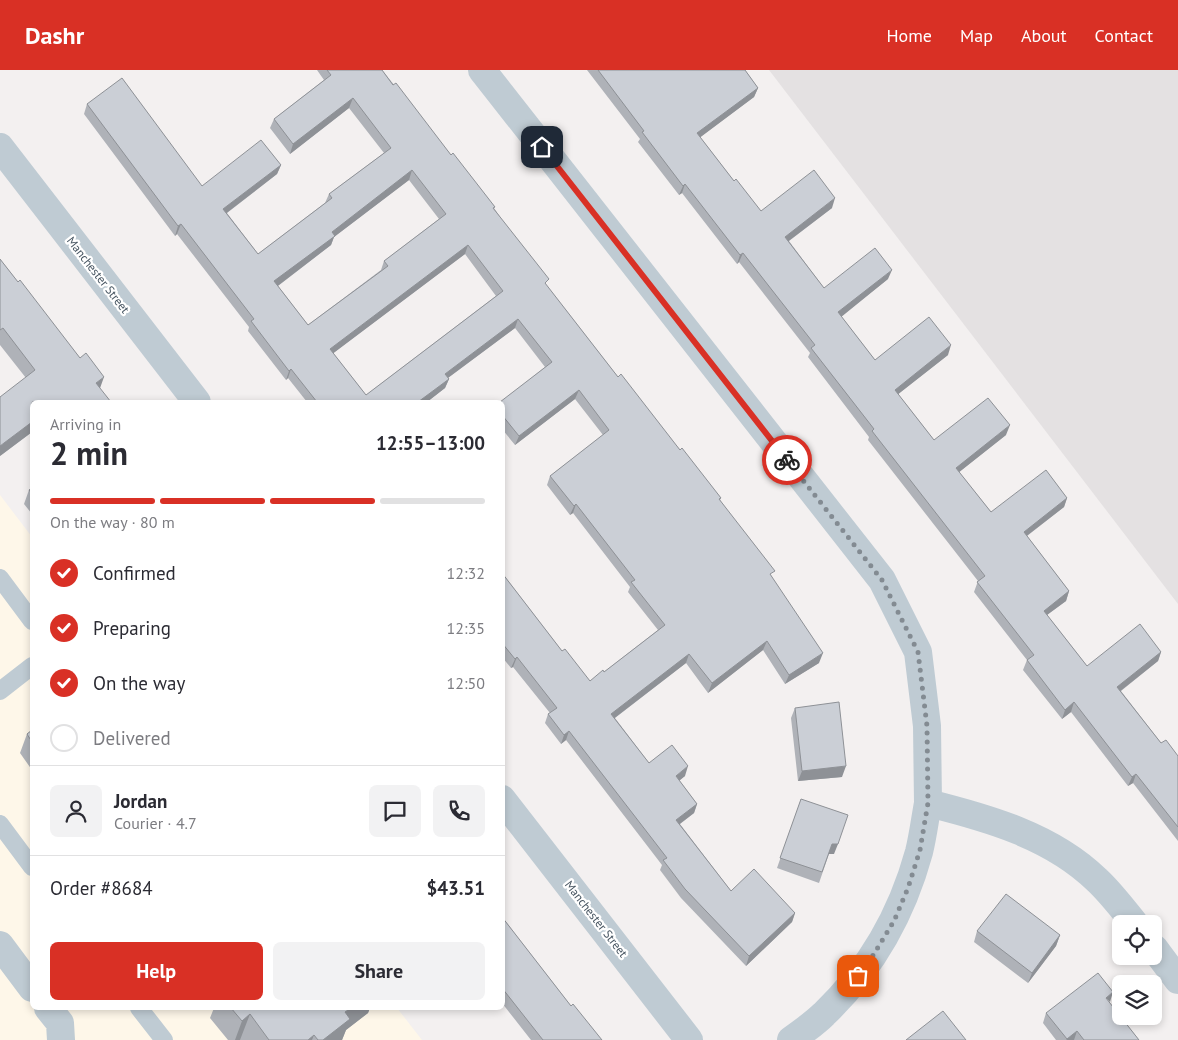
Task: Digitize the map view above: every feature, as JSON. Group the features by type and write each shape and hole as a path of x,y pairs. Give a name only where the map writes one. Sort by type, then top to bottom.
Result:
{"street":[{"path":"482,70 882,580 918,652 927,726 928,803 920,850 908,888 894,921 869,962 847,990 822,1016 791,1040"},
{"name":"Manchester Street","path":"0,147 195,400"},
{"name":"Manchester Street","path":"505,802 689,1040"},
{"path":"928,803 990,820 1030,835 1065,854 1097,879 1128,915"},
{"path":"0,945 30,985"},
{"path":"1162,959 1178,980"},
{"path":"50,1010 60,1023 62,1040"}],"lane":[{"path":"0,578 30,618"},
{"path":"0,691 30,668"},
{"path":"0,824 30,864"},
{"path":"141,1010 164,1040"}],"shaded area":[{"path":"769,70 1178,70 1178,604"},
{"path":"0,495 30,534 30,1010 399,1010 422,1040 0,1040"}],"building":[{"path":"327,70 382,70 393,85 396,83 451,155 453,153 495,207 493,208 549,279 545,283 618,377 621,374 680,450 682,448 721,498 719,499 775,571 770,574 823,653 789,675 767,641 712,683 689,654 611,714 649,763 672,745 688,766 676,776 697,804 676,820 731,891 754,869 795,913 749,956 685,889 663,860 667,858 569,731 564,735 548,714 557,708 517,657 515,659 505,647 505,577 562,651 565,649 590,681 665,625 631,582 635,580 576,504 574,506 550,476 609,430 579,390 519,436 505,419 505,400 503,400 552,362 518,319 445,374 449,379 421,400 315,400 291,369 289,371 251,321 254,319 181,224 178,226 87,104 122,78 202,186 261,140 281,165 223,209 258,254 332,198 329,194 391,148 353,98 293,144 274,119 331,75","holes":["412,170 446,214 384,261 388,266 308,325 274,281 335,236 332,232","468,245 503,291 366,395 330,349"]},
{"path":"598,70 745,70 758,88 697,133 734,181 736,179 761,211 814,170 835,198 785,237 824,288 875,248 892,270 838,312 875,360 929,317 951,345 895,390 934,440 988,398 1010,425 956,468 991,512 1046,470 1067,498 1024,532 1069,591 1044,611 1087,666 1140,624 1161,652 1117,687 1161,743 1166,740 1178,756 1178,827 1136,774 1132,777 1074,702 1065,710 1027,660 1034,655 977,582 985,576 872,431 874,429 811,348 815,345 743,253 740,255 685,184 683,186"},
{"path":"0,259 18,282 20,280 80,358 86,353 104,377 96,383 109,400 30,400 30,424 0,446 0,397 35,370 3,328 0,330"},
{"path":"839,702 846,766 802,771 795,708"},
{"path":"801,799 848,815 838,844 832,844 822,872 780,858"},
{"path":"1006,894 1060,935 1032,973 977,931"},
{"path":"505,921 571,1006 573,1004 602,1040 543,1040 505,992"},
{"path":"1098,973 1112,991 1106,998 1112,1006 1112,1025 1127,1025 1139,1040 1084,1040 1077,1031 1067,1039 1046,1013"},
{"path":"233,1010 348,1010 345,1012 350,1019 323,1040 318,1040 314,1035 308,1040 269,1040 250,1014 242,1021"},
{"path":"943,1011 966,1040 906,1040"}],"way so far":[{"path":"787,460 882,580 918,652 927,726 928,803 920,850 908,888 894,921 869,962 858,976"}],"route":[{"path":"542,147 787,460"}]}
